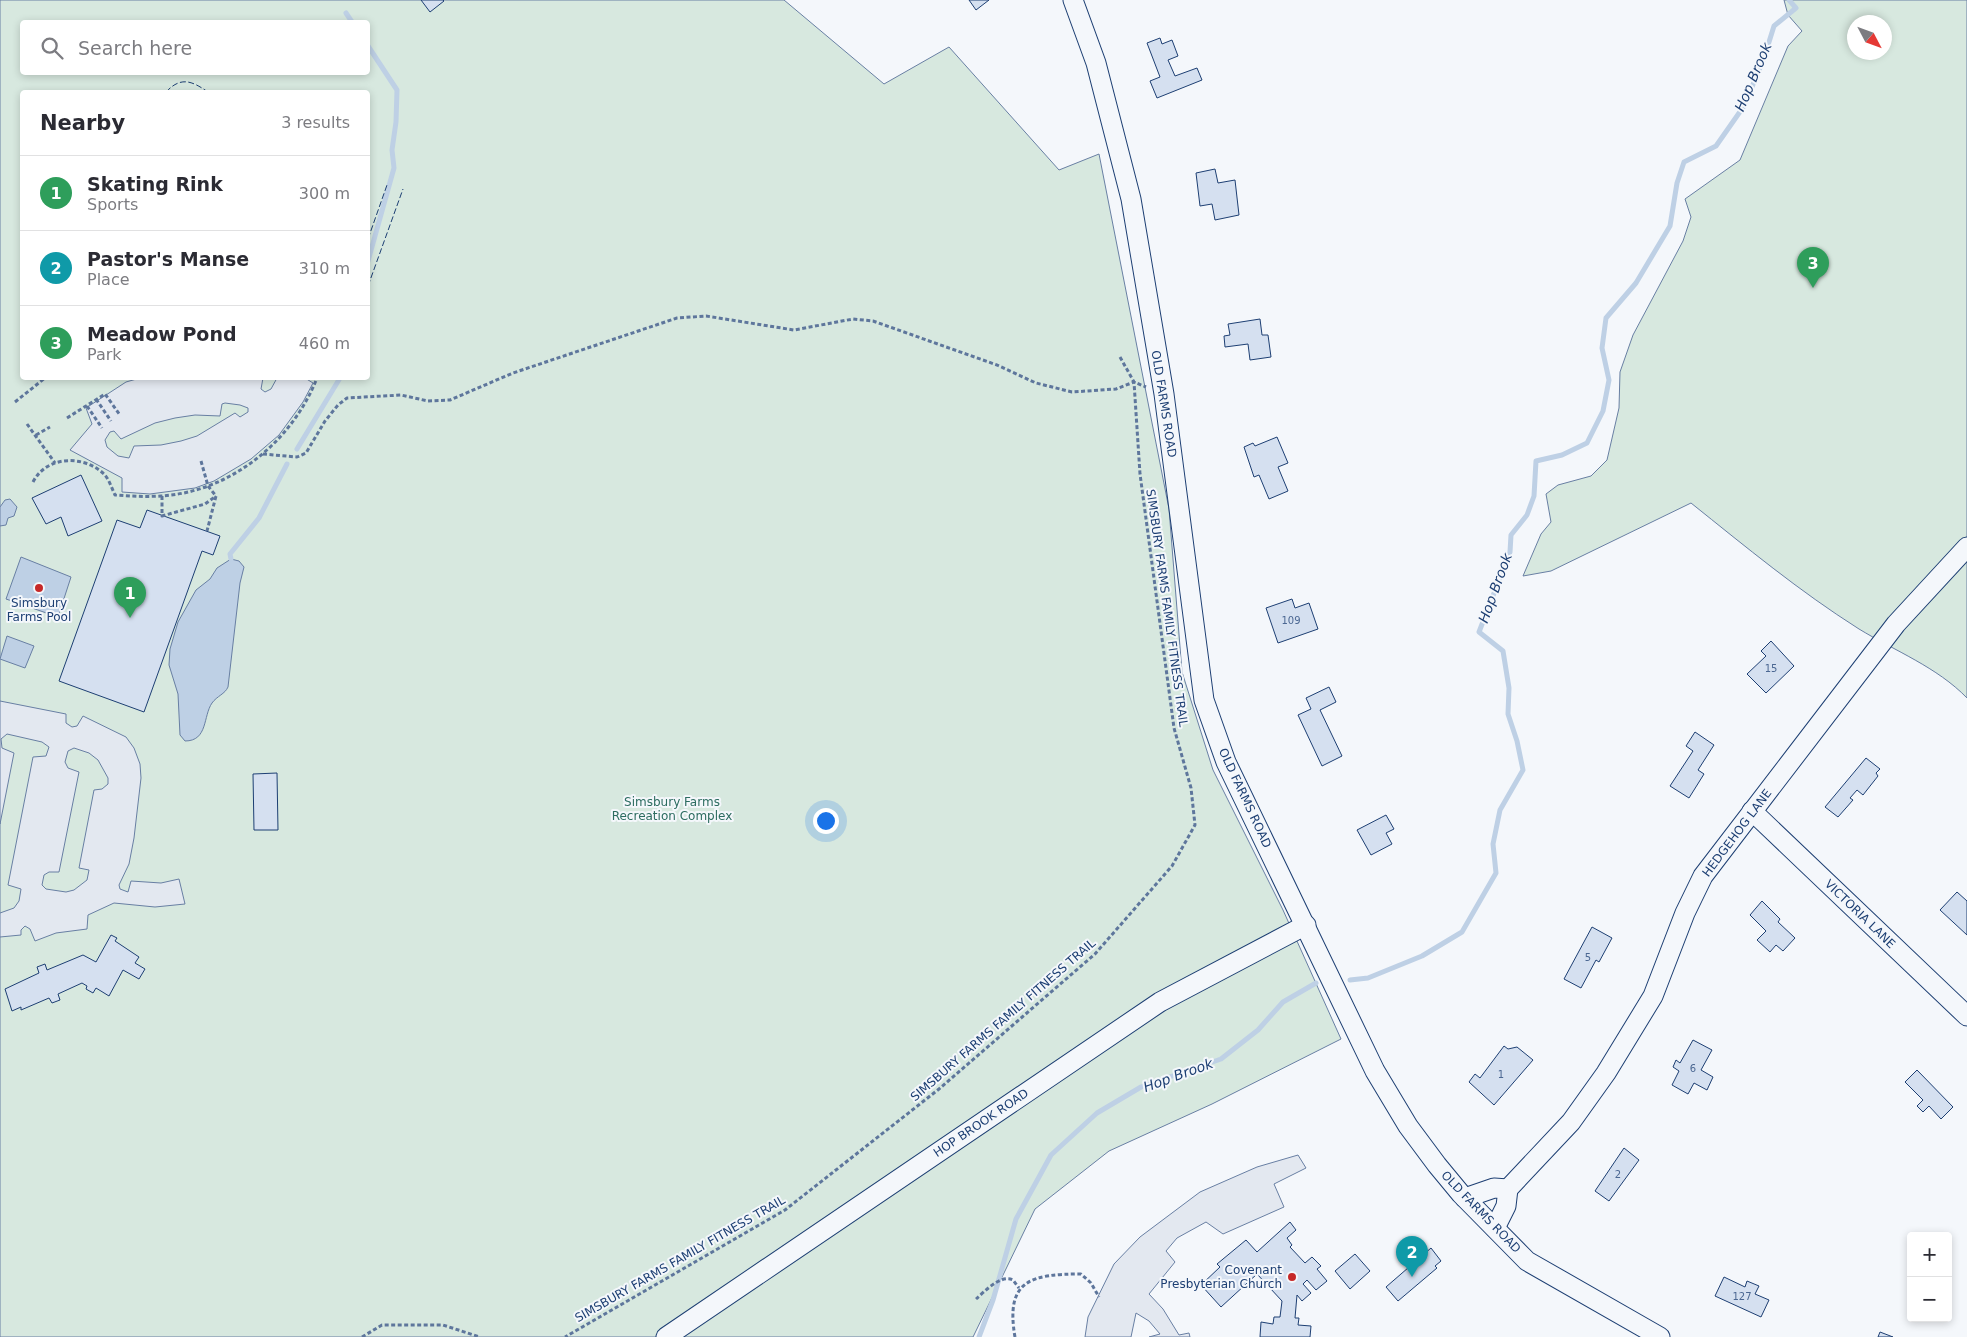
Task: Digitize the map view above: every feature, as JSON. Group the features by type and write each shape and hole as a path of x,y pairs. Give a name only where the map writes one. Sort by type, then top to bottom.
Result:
{"street":[{"name":"OLD FARMS ROAD","path":"1073,0 1096,63 1131,199 1164,394 1204,700 1226,762 1375,1071 1408,1126 1437,1165 1465,1198 1528,1261 1660,1337"},
{"name":"HEDGEHOG LANE","path":"1508,1189 1572,1122 1606,1073 1653,996 1703,876 1896,624 1967,547"},
{"name":"VICTORIA LANE","path":"1752,811 1967,1016"},
{"name":"HOP BROOK ROAD","path":"666,1337 1160,1002 1306,925"},
{"path":"1465,1198 1494,1188 1508,1189 1506,1206 1495,1228"}],"path":[{"path":"263,454 296,457 306,454 325,421 338,404 347,398 401,396 428,401 450,400 513,374 677,318 706,316 794,330 853,319 873,321 997,365 1036,383 1072,392 1116,389 1134,382"},
{"path":"1120,357 1134,382 1164,394"},
{"path":"15,402 43,380"},
{"path":"33,482 46,468 55,463 70,460 83,461 105,474 115,495 162,496 208,486 228,477 263,454 281,437 296,416 316,380"},
{"name":"SIMSBURY FARMS FAMILY FITNESS TRAIL","path":"565,1337 792,1204 939,1089 1095,954 1172,866 1195,825 1191,788 1174,728 1140,474 1134,382"},
{"path":"67,418 105,394 120,416"},
{"path":"96,399 111,421"},
{"path":"87,406 102,428"},
{"path":"27,424 55,463"},
{"path":"36,435 50,427"},
{"path":"201,461 208,486 216,496"},
{"path":"162,496 162,516 205,504 216,496"},
{"path":"207,531 216,496"},
{"path":"1015,1337 1013,1306 1020,1288 1027,1282 1051,1273 1081,1274 1091,1283 1099,1297"},
{"path":"976,1299 989,1287 1004,1279 1013,1280 1020,1288"},
{"path":"362,1337 382,1325 443,1325 480,1337"}],"green space":[{"name":"Simsbury Farms Recreation Complex","path":"0,0 784,0 884,84 949,47 1059,170 1099,154 1169,509 1182,672 1213,770 1283,910 1341,1039 1212,1104 1109,1151 1035,1209 973,1337 0,1337"},
{"path":"1784,0 1967,0 1967,698 1943,677 1859,629 1815,599 1691,503 1551,571 1523,576 1541,534 1551,522 1546,494 1558,485 1591,476 1607,460 1619,408 1620,372 1633,335 1683,241 1691,217 1685,199 1740,160 1788,46 1802,31 1788,15"}],"shaded area":[{"path":"133,380 263,380 261,389 265,392 271,389 276,380 308,380 313,383 303,402 279,435 251,459 214,481 195,488 150,494 122,492 122,478 70,450 92,424 86,408 126,382","holes":["225,403 248,408 248,412 240,417 235,413 197,436 161,445 134,446 129,458 118,456 107,447 105,440 110,432 114,431 121,439 155,423 175,418 195,415 220,416 222,404"]},
{"path":"0,701 66,714 66,723 72,727 77,726 83,716 126,737 134,748 140,764 141,778 134,838 129,864 119,885 120,889 128,892 131,881 161,883 179,879 185,904 155,907 114,903 88,915 87,929 56,933 35,941 30,929 25,926 21,930 21,935 0,937 0,913 14,908 19,901 21,889 8,885 33,757 46,756 49,747 42,742 7,734 1,739 2,748 14,753 0,824","holes":["74,748 89,753 98,760 108,778 108,784 102,789 94,790 79,868 89,870 87,880 74,890 66,892 46,889 42,885 44,875 49,872 59,872 79,772 68,768 65,762 68,751"]},
{"path":"1298,1155 1306,1168 1274,1184 1284,1207 1223,1234 1206,1222 1177,1238 1166,1251 1175,1262 1149,1294 1163,1309 1179,1335 1189,1333 1190,1337 1149,1337 1160,1334 1149,1321 1136,1313 1131,1337 1085,1337 1088,1317 1114,1264 1140,1237 1200,1192 1257,1167"}],"water":[{"path":"10,499 17,507 14,516 8,518 6,525 0,526 0,507 5,500"},
{"name":"Simsbury Farms Pool","path":"21,557 71,577 58,617 6,599"},
{"path":"231,559 239,561 244,567 240,583 228,687 209,708 204,727 198,737 185,741 180,735 178,694 169,665 170,649 178,622 196,590 210,579 217,568"},
{"path":"7,636 34,646 25,668 0,659"}],"building":[{"path":"421,0 443,0 444,1 430,12"},
{"path":"969,0 989,0 976,10"},
{"path":"1160,38 1162,44 1172,40 1178,56 1168,60 1175,76 1197,68 1202,80 1157,98 1150,81 1160,77 1147,43"},
{"path":"1215,169 1218,183 1235,180 1239,215 1215,220 1212,204 1200,206 1196,173"},
{"path":"1260,319 1262,335 1268,335 1271,357 1250,360 1248,344 1225,347 1224,336 1230,335 1228,324"},
{"path":"1277,437 1288,463 1278,467 1288,491 1269,499 1259,475 1254,477 1244,447 1253,443 1255,446"},
{"path":"81,475 102,521 68,536 61,517 46,524 32,498"},
{"path":"147,510 220,536 213,555 202,551 144,712 59,681 117,520 140,528"},
{"path":"1292,599 1295,608 1309,603 1318,629 1278,643 1266,608"},
{"path":"1771,641 1794,666 1766,693 1747,674 1766,656 1761,651"},
{"path":"1329,687 1336,702 1320,710 1342,756 1322,766 1298,715 1311,709 1306,698"},
{"path":"1695,732 1714,745 1698,770 1704,774 1689,798 1670,786 1693,751 1686,746"},
{"path":"1866,758 1880,769 1876,773 1878,776 1863,795 1857,790 1850,798 1853,800 1838,817 1825,807"},
{"path":"277,773 278,830 254,830 253,774"},
{"path":"1386,815 1394,829 1386,833 1392,844 1371,855 1357,830"},
{"path":"1957,892 1967,901 1967,935 1940,910"},
{"path":"1762,901 1780,919 1778,922 1795,938 1783,951 1776,945 1770,952 1757,940 1766,931 1750,915"},
{"path":"1592,927 1612,938 1599,962 1596,960 1581,988 1564,979"},
{"path":"111,935 117,938 115,941 139,957 135,963 145,969 139,979 123,970 109,996 96,988 93,993 86,989 87,986 82,983 58,994 60,1000 52,1003 49,998 21,1010 21,1007 12,1011 5,989 39,973 37,967 45,964 47,970 83,955 96,962"},
{"path":"1693,1040 1712,1050 1701,1070 1713,1077 1707,1090 1694,1083 1688,1094 1672,1085 1679,1071 1673,1067 1676,1060 1680,1063"},
{"path":"1504,1046 1508,1049 1517,1047 1533,1060 1494,1105 1469,1082 1475,1074 1480,1078"},
{"path":"1917,1070 1953,1107 1941,1119 1929,1106 1923,1112 1917,1106 1923,1100 1905,1082"},
{"path":"1624,1148 1639,1160 1609,1201 1595,1191"},
{"name":"Covenant Presbyterian Church","path":"1290,1222 1296,1230 1287,1238 1292,1245 1290,1247 1305,1263 1312,1257 1321,1266 1317,1269 1327,1281 1316,1290 1307,1280 1303,1284 1311,1293 1302,1301 1297,1295 1295,1318 1299,1318 1298,1325 1311,1326 1310,1337 1260,1337 1261,1322 1273,1324 1274,1317 1280,1317 1282,1301 1257,1274 1221,1307 1201,1285 1220,1267 1217,1264 1246,1240 1257,1252"},
{"path":"1431,1248 1441,1261 1435,1266 1437,1268 1398,1301 1386,1287"},
{"path":"1355,1254 1370,1271 1350,1289 1335,1271"},
{"path":"1724,1277 1745,1287 1747,1281 1759,1286 1755,1294 1769,1300 1761,1317 1715,1296"},
{"path":"1880,1332 1893,1337 1878,1337"}],"waterway":[{"name":"Hop Brook","path":"1350,980 1368,978 1422,956 1462,932 1496,873 1493,844 1500,810 1523,770 1517,741 1508,714 1509,688 1503,651 1479,632 1510,552 1511,535 1527,515 1534,496 1536,461 1562,455 1587,443 1603,411 1609,380 1602,348 1606,318 1636,283 1670,226 1677,183 1684,162 1716,146 1744,106 1764,58 1774,26 1796,8 1789,0"},
{"path":"346,13 351,20"},
{"path":"370,49 397,90 396,122 392,150 394,168 370,254"},
{"path":"297,449 339,380"},
{"path":"231,559 230,554 259,518 287,464"},
{"name":"Hop Brook","path":"979,1337 993,1300 1016,1219 1051,1155 1097,1113 1141,1087 1221,1059 1258,1030 1283,1002 1316,983"}],"fence":[{"path":"168,90 182,82 192,83 205,90"},
{"path":"370,233 387,185"},
{"path":"370,280 403,189"}],"place":[{"name":"Meadow Pond","path":"1813,288"},
{"name":"Simsbury Farms Pool","path":"39,588"},
{"name":"Skating Rink","path":"130,618"},
{"name":"Covenant Presbyterian Church","path":"1292,1277"},
{"name":"Pastor's Manse","path":"1412,1277"}]}
